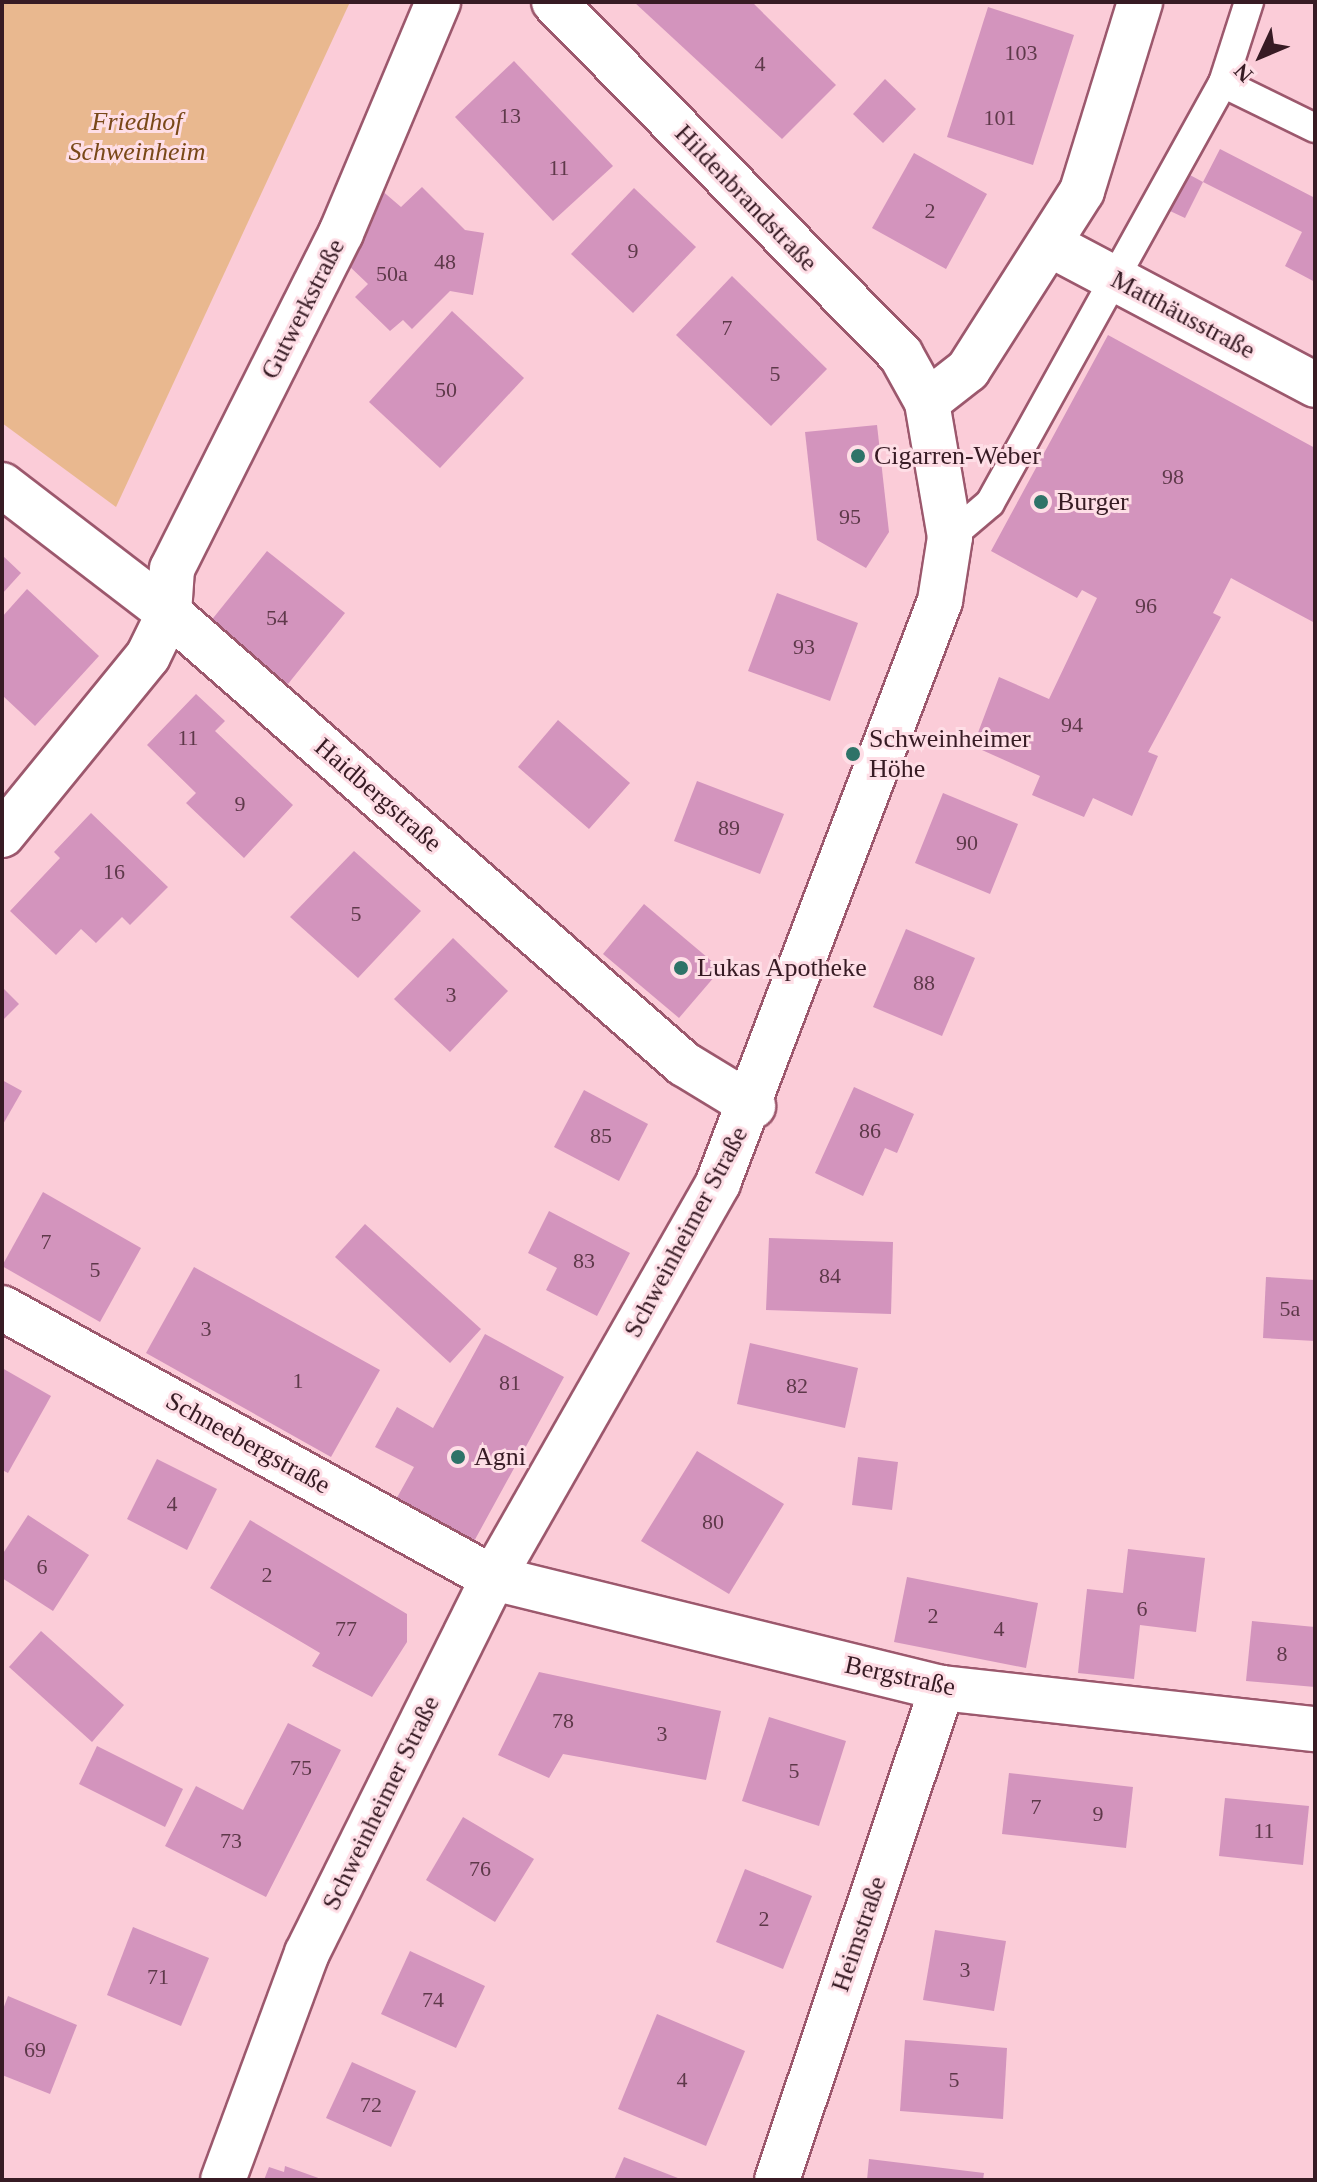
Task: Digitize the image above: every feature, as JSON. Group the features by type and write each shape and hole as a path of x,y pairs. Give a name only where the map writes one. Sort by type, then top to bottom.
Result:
{"street":[{"name":"Gutwerkstraße","path":"169,613 172,569 341,233 438,2"},
{"name":"Hildenbrandstraße","path":"554,2 901,355 927,402"},
{"path":"927,402 968,370 1051,245 1082,191 1140,2"},
{"name":"Matthäusstraße","path":"1051,245 1315,385"},
{"name":"Schweinheimer Straße","path":"223,2180 307,1953 493,1578 718,1183 753,1106 940,601 950,537 927,402"},
{"name":"Haidbergstraße","path":"2,485 169,613 684,1064 753,1106"},
{"path":"2,835 148,656 169,613"},
{"name":"Schneebergstraße","path":"2,1308 493,1578"},
{"name":"Bergstraße","path":"493,1578 942,1688 1315,1729"},
{"name":"Heimstraße","path":"777,2180 942,1688"}],"lane":[{"path":"950,537 990,503 1111,277 1223,83 1249,2"},
{"path":"1223,83 1315,128"}],"green space":[{"name":"Friedhof Schweinheim","path":"2,2 350,2 116,507 2,423"}],"building":[{"path":"634,2 752,2 836,85 782,139"},
{"path":"988,7 1074,35 1033,165 947,137"},
{"path":"514,61 613,166 553,221 455,117"},
{"path":"885,79 916,109 883,143 853,114"},
{"path":"1220,149 1315,198 1315,282 1285,266 1302,232 1203,182"},
{"path":"914,153 987,194 946,269 872,228"},
{"path":"1188,174 1203,182 1185,218 1170,211"},
{"path":"422,187 465,230 484,233 473,295 450,291 412,329 403,320 390,331 355,297 368,284 347,264 380,189 401,207"},
{"path":"634,188 696,247 633,313 571,254"},
{"path":"732,276 827,369 771,426 676,335"},
{"path":"452,311 524,378 440,468 369,402"},
{"path":"1108,335 1315,448 1315,623 1231,578 1213,613 1221,617 1148,752 1158,756 1132,816 1093,798 1084,817 1032,795 1040,776 973,746 999,677 1049,699 1097,598 1082,590 1077,598 991,551"},
{"path":"877,425 889,532 866,568 817,540 805,432"},
{"path":"267,551 345,613 288,684 210,622"},
{"path":"2,555 21,573 2,594"},
{"path":"27,589 99,656 35,726 2,695 2,617"},
{"path":"777,593 858,623 830,701 748,671"},
{"path":"196,694 225,721 215,731 293,805 244,858 186,803 196,793 147,745"},
{"path":"558,720 630,783 589,829 518,767"},
{"path":"697,781 784,814 760,874 674,841"},
{"path":"943,793 1018,824 990,894 915,863"},
{"path":"91,813 168,887 130,925 122,917 96,943 81,929 56,955 10,911 60,858 54,852"},
{"path":"354,851 421,911 358,978 290,917"},
{"path":"644,904 721,969 679,1018 603,954"},
{"path":"906,929 975,958 942,1036 873,1007"},
{"path":"453,938 508,991 450,1052 394,999"},
{"path":"2,987 19,1004 2,1021"},
{"path":"2,1080 22,1091 2,1126"},
{"path":"854,1087 914,1114 897,1153 885,1148 863,1196 815,1173"},
{"path":"584,1090 648,1124 619,1181 554,1147"},
{"path":"43,1192 141,1248 100,1322 2,1266"},
{"path":"549,1211 630,1253 597,1316 546,1290 557,1268 528,1253"},
{"path":"365,1224 481,1329 450,1363 335,1257"},
{"path":"769,1238 893,1242 891,1314 766,1310"},
{"path":"194,1267 380,1370 331,1457 146,1353"},
{"path":"1266,1277 1315,1280 1315,1341 1263,1338"},
{"name":"Agni","path":"485,1334 564,1377 472,1545 394,1503 414,1467 375,1447 397,1407 433,1428"},
{"path":"750,1343 858,1368 845,1428 737,1404"},
{"path":"2,1368 51,1396 8,1473 2,1470"},
{"path":"697,1451 784,1504 729,1594 641,1541"},
{"path":"858,1457 898,1462 892,1510 852,1505"},
{"path":"157,1459 217,1489 187,1550 127,1519"},
{"path":"28,1515 89,1555 53,1611 2,1578 2,1555"},
{"path":"250,1520 407,1614 407,1642 372,1697 312,1666 320,1653 210,1588"},
{"path":"1128,1549 1205,1558 1196,1632 1140,1625 1134,1679 1078,1673 1087,1589 1123,1593"},
{"path":"907,1577 1038,1603 1026,1668 894,1642"},
{"path":"1252,1621 1315,1627 1315,1687 1246,1681"},
{"path":"41,1631 124,1705 92,1742 9,1667"},
{"path":"539,1672 721,1711 706,1780 563,1754 549,1778 498,1755"},
{"path":"769,1717 846,1741 819,1826 742,1801"},
{"path":"288,1723 341,1750 266,1897 165,1846 196,1786 243,1810"},
{"path":"97,1746 183,1789 165,1827 79,1784"},
{"path":"1009,1773 1133,1787 1126,1848 1002,1834"},
{"path":"1225,1798 1309,1806 1303,1865 1219,1856"},
{"path":"463,1817 534,1859 495,1922 426,1880"},
{"path":"745,1869 812,1896 783,1969 716,1942"},
{"path":"133,1927 209,1958 181,2026 107,1995"},
{"path":"935,1930 1006,1941 994,2011 923,2000"},
{"path":"410,1951 485,1986 456,2048 381,2014"},
{"path":"8,1996 77,2025 50,2094 2,2075 2,2012"},
{"path":"657,2014 745,2051 706,2146 618,2109"},
{"path":"905,2040 1007,2048 1003,2119 900,2111"},
{"path":"352,2062 416,2091 391,2147 326,2118"},
{"path":"624,2157 683,2180 614,2180"},
{"path":"869,2159 984,2173 983,2180 867,2180"},
{"path":"285,2166 324,2180 264,2180 269,2167 284,2172"}],"place":[{"name":"Cigarren-Weber","path":"858,456"},
{"name":"Burger","path":"1041,502"},
{"name":"Schweinheimer Höhe","path":"853,754"},
{"name":"Lukas Apotheke","path":"681,968"},
{"name":"Agni","path":"458,1457"}]}
